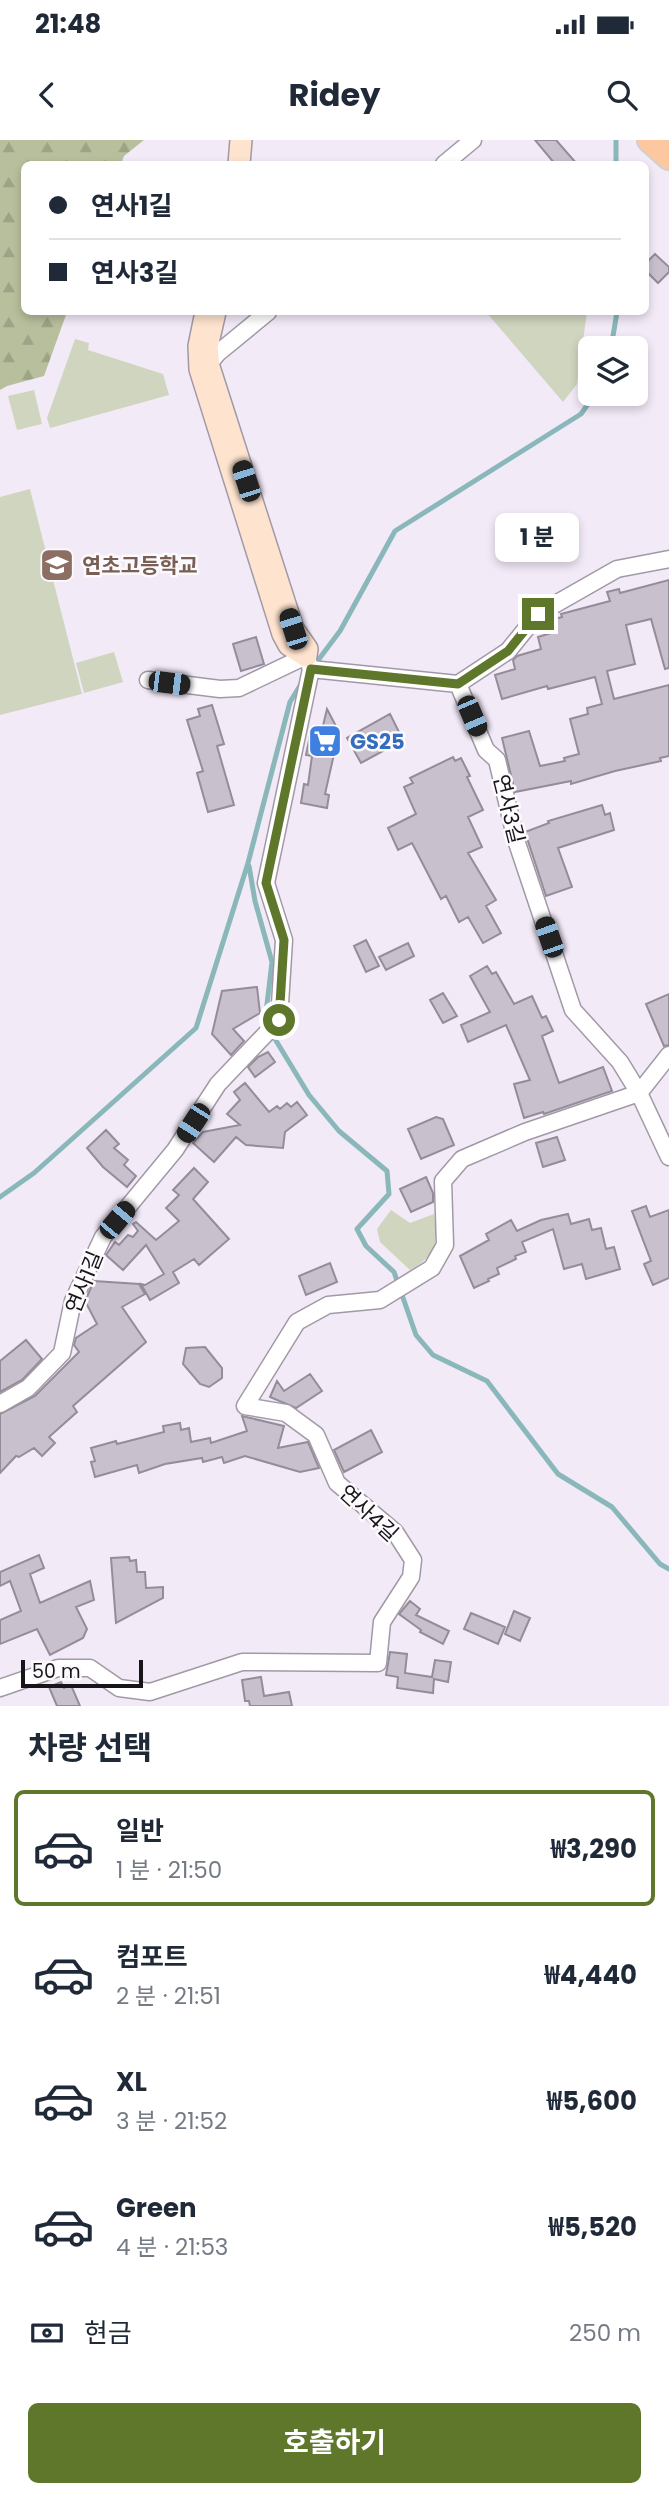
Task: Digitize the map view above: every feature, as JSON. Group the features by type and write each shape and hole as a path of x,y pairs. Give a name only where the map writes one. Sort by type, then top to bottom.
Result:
{"main road":[{"path":"650,140 669,157"}],"street":[{"path":"239,161 241,140"},
{"path":"247,161 248,140"},
{"path":"448,161 473,140"},
{"path":"205,315 199,346 205,368 293,629 307,649 309,662"},
{"path":"205,368 214,315"},
{"path":"205,368 265,315"},
{"path":"148,680 210,688 239,688 309,662 458,684 508,651 538,614 617,569 669,559"},
{"name":"연사1길","path":"0,1404 28,1388 62,1353 73,1301 103,1237 175,1150 218,1084 279,1020 284,940 266,883 307,688 309,662"},
{"name":"연사3길","path":"458,684 486,750 497,760 516,840 573,1010 620,1062 639,1093 669,1157"},
{"path":"639,1093 669,1055"},
{"name":"연사4길","path":"0,1688 58,1668 90,1668 119,1688 150,1692 242,1662 378,1663 382,1622 411,1577 413,1560 395,1532 337,1483 316,1435 286,1413 245,1406 298,1322 328,1305 380,1300 432,1268 445,1245 443,1181 461,1159 525,1132 639,1093"}],"green space":[{"path":"0,140 144,140 124,156 122,161 21,161 21,315 66,315 44,376 0,390"},
{"path":"489,315 587,315 584,336 578,336 577,384 563,402"},
{"path":"75,339 89,343 88,350 163,374 169,395 50,428 47,418"},
{"path":"34,390 42,424 17,430 8,396"},
{"path":"30,489 82,694 0,715 0,497"},
{"path":"114,652 123,682 84,693 76,663"},
{"path":"391,1210 410,1223 434,1214 434,1247 426,1259 410,1270 380,1242 377,1229"}],"building":[{"path":"535,140 556,140 574,161 552,161"},
{"path":"655,254 669,267 669,272 658,283 649,274 649,260"},
{"path":"669,580 669,668 665,669 651,619 626,625 635,664 607,671 614,699 669,685 669,756 660,758 661,761 571,784 571,781 515,792 502,738 529,731 540,766 565,761 564,758 579,754 570,719 588,714 587,708 602,704 595,677 548,689 547,686 502,699 495,675 515,669 513,660 517,656 541,649 538,637 551,633 547,621 562,617 561,614 610,601 607,592 619,589 620,593"},
{"path":"256,637 264,664 241,671 233,644"},
{"path":"212,705 224,744 217,746 234,805 208,812 197,773 203,771 187,720 200,716 198,709"},
{"path":"327,709 339,732 325,794 329,795 327,808 301,803 304,784 308,785 312,756 306,755 310,736 320,738"},
{"path":"390,714 403,740 361,763 347,738"},
{"path":"453,757 455,761 461,758 483,810 468,817 482,847 468,853 496,900 486,906 501,933 483,943 468,917 459,922 446,896 441,899 412,843 398,850 388,828 416,814 404,787 413,783 410,778"},
{"path":"602,805 605,815 610,813 614,830 558,848 572,887 546,896 525,832 549,823 548,821"},
{"path":"366,940 379,966 366,972 354,946"},
{"path":"408,943 414,956 386,970 379,957"},
{"path":"487,966 492,974 496,972 514,1004 532,996 542,1018 546,1016 553,1031 542,1036 559,1083 603,1067 612,1091 524,1118 514,1084 530,1080 506,1025 468,1042 461,1025 490,1012 470,976"},
{"path":"257,987 260,1013 233,1029 244,1041 231,1055 212,1034 222,991"},
{"path":"443,993 457,1016 443,1023 430,1000"},
{"path":"669,994 669,1045 664,1046 646,1004"},
{"path":"268,1052 275,1062 255,1077 248,1067"},
{"path":"245,1083 269,1112 277,1106 280,1109 287,1103 291,1107 297,1102 307,1115 285,1132 283,1148 246,1145 236,1137 214,1162 193,1143 203,1132 240,1125 227,1114 240,1100 234,1092"},
{"path":"436,1117 443,1119 454,1145 421,1159 408,1129"},
{"path":"106,1130 119,1144 114,1148 128,1160 124,1165 136,1176 127,1187 103,1167 87,1148"},
{"path":"557,1137 565,1160 543,1167 536,1143"},
{"path":"194,1168 208,1182 193,1199 229,1239 199,1265 194,1259 173,1272 179,1283 150,1300 141,1284 145,1285 164,1274 146,1245 123,1270 106,1255 115,1242 119,1245 128,1235 133,1237 138,1231 133,1224 136,1222 156,1240 179,1221 166,1208 179,1195 173,1190"},
{"path":"426,1177 433,1193 433,1202 411,1212 400,1189"},
{"path":"646,1206 650,1217 669,1210 669,1278 653,1285 644,1264 651,1261 632,1211"},
{"path":"568,1214 571,1224 589,1219 592,1230 601,1228 606,1249 614,1247 620,1269 586,1279 582,1264 564,1269 553,1229 522,1242 526,1252 497,1268 499,1274 474,1288 460,1256 489,1240 486,1234 511,1220 517,1231 541,1220"},
{"path":"330,1263 337,1282 306,1295 299,1276"},
{"path":"94,1281 139,1284 145,1294 122,1307 146,1342 73,1406 77,1412 49,1437 55,1443 42,1456 34,1448 19,1457 16,1456 0,1473 0,1414 35,1396 79,1352 74,1345 76,1338 97,1324 85,1301"},
{"path":"26,1340 42,1359 22,1380 0,1392 0,1361"},
{"path":"205,1347 222,1368 222,1378 209,1387 200,1384 183,1364 186,1348"},
{"path":"310,1374 322,1391 296,1408 270,1397 277,1381 284,1391"},
{"path":"242,1416 284,1426 278,1448 308,1442 319,1468 300,1472 245,1456 224,1463 222,1457 203,1462 202,1458 165,1464 139,1473 137,1465 95,1477 91,1462 95,1461 91,1448 164,1432 163,1426 180,1423 181,1430 189,1428 191,1442 210,1438 211,1443 247,1431"},
{"path":"371,1430 382,1452 344,1472 334,1450"},
{"path":"39,1555 44,1568 30,1574 40,1603 90,1581 94,1600 76,1607 87,1629 83,1638 50,1655 37,1629 0,1644 0,1620 21,1611 10,1581 0,1586 0,1572"},
{"path":"129,1557 130,1561 136,1560 137,1572 145,1572 146,1588 163,1587 163,1598 116,1623 111,1558"},
{"path":"410,1601 420,1609 416,1615 449,1631 443,1644 420,1632 421,1630 399,1614"},
{"path":"514,1611 530,1618 520,1641 505,1634"},
{"path":"471,1613 505,1627 498,1644 464,1629"},
{"path":"390,1652 407,1654 405,1673 432,1677 435,1660 451,1662 448,1682 434,1679 433,1693 397,1688 398,1677 386,1675"},
{"path":"261,1677 264,1696 289,1692 292,1706 250,1706 249,1701 245,1701 242,1680"},
{"path":"61,1682 64,1688 71,1685 80,1706 57,1706 49,1687"}],"waterway":[{"path":"616,140 616,161"},
{"path":"613,336 616,315"},
{"path":"313,667 340,631 395,531 581,414 587,406"},
{"path":"0,1197 34,1173 196,1028 248,863 290,702 301,684"},
{"path":"249,866 255,901 272,962 265,1021"},
{"path":"275,1039 309,1095 339,1131 387,1171 389,1194 357,1229 366,1246 394,1272 416,1335 433,1355 487,1381 558,1474 612,1507 660,1564 669,1569"}],"place":[{"name":"연초고등학교","path":"57,565"},
{"name":"GS25","path":"325,741"}],"route":[{"path":"279,1020 284,940 266,883 311,669 458,684 508,651 538,614"}]}
